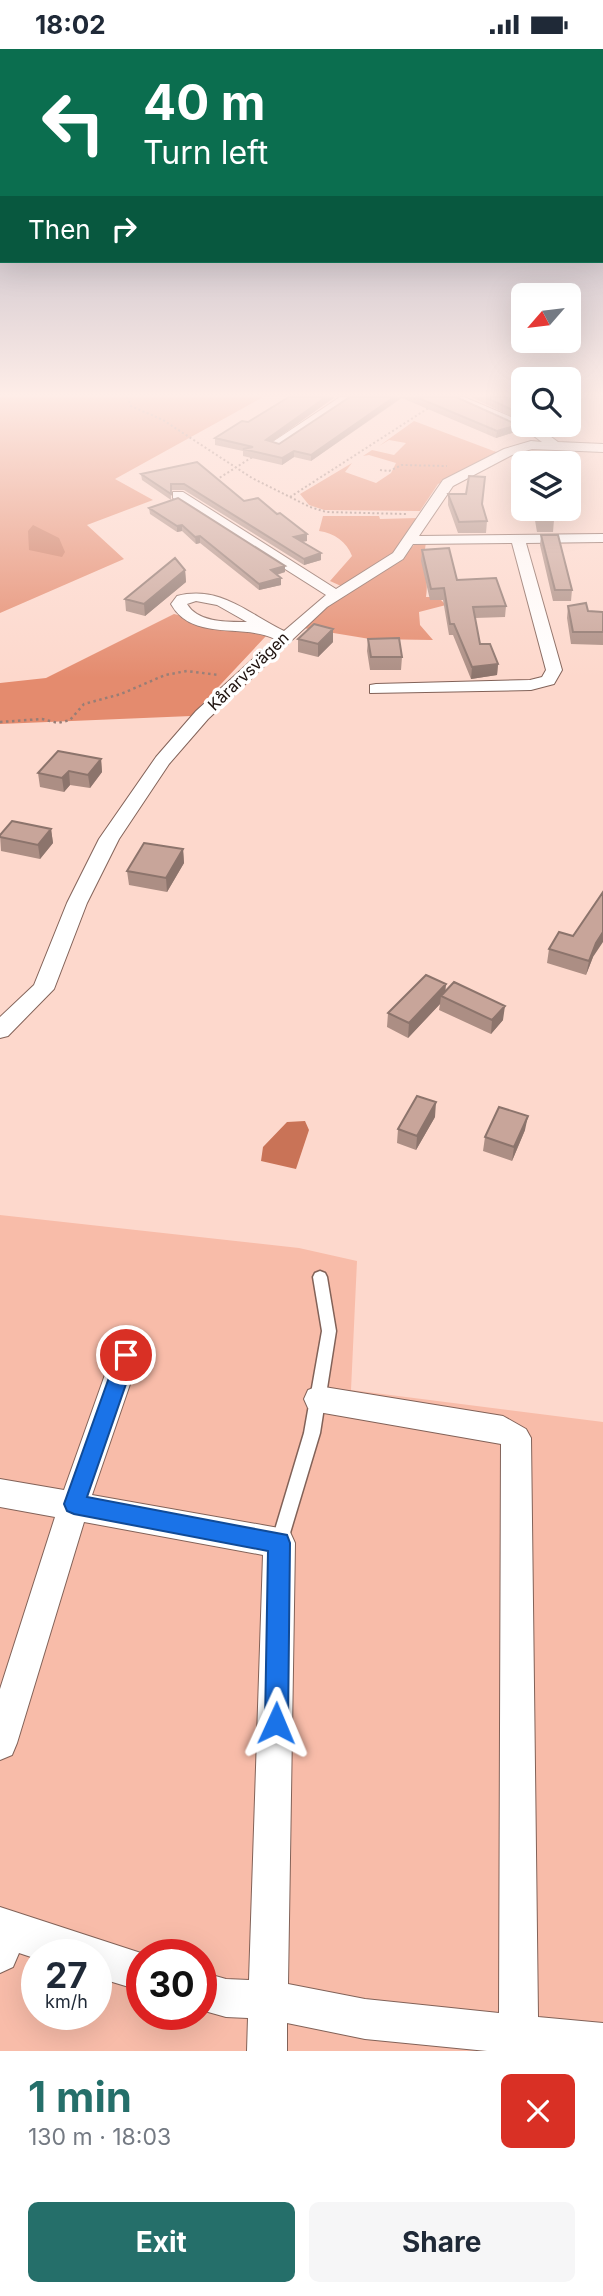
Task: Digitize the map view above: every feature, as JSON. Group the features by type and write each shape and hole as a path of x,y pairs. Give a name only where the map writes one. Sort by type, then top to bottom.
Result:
{"street":[{"name":"Kårarvsvägen","path":"0,1030 43,989 77,903 103,849 162,761 202,715 284,637 335,594 381,568 411,540 441,490"},
{"path":"178,495 335,594"},
{"path":"411,540 518,541 603,538"},
{"path":"376,689 531,685 548,680 554,670 518,541"},
{"path":"261,627 284,637"},
{"path":"0,1743 74,1504 126,1355"},
{"path":"318,1399 503,1429 516,1438 519,2043"},
{"path":"0,1493 74,1504 279,1543 267,2051"},
{"path":"2,1937 21,1941"},
{"path":"217,1996 226,1999 270,2000 365,2019 519,2043 603,2043"}],"lane":[{"path":"279,1543 312,1433 329,1331 320,1277"}],"path":[{"path":"178,495 198,490"},
{"path":"277,490 326,512 427,513"},
{"path":"290,497 301,490"},
{"path":"0,722 42,719 58,723 70,720 84,704 121,694 165,675 187,671 242,678"}],"shaded area":[{"path":"0,490 136,490 153,500 87,525 124,559 0,613"},
{"path":"306,490 434,490 420,511 324,510 309,505 300,494"},
{"path":"323,516 417,518 389,559 341,586 330,581 352,556 347,546 339,539 319,531"},
{"path":"33,525 59,538 65,552 62,557 29,550 28,531"},
{"path":"417,542 426,543 426,597 438,597 446,605 419,612 420,625 433,640 370,639 303,628 331,605 389,566"},
{"path":"174,614 266,636 191,716 0,724 0,683 46,678"},
{"path":"305,1121 309,1130 296,1169 261,1161 263,1147 287,1122"},
{"path":"0,1215 299,1248 357,1261 351,1390 603,1422 603,2051 0,2051"}],"building":[{"path":"194,490 231,490 244,501 258,498 307,534 294,537 321,553 304,559"},
{"path":"467,490 484,490 482,504 487,521 459,522 448,494 466,494"},
{"path":"178,498 285,566 271,570 281,578 259,584 200,536 195,537 182,525 177,526 149,508"},
{"path":"541,535 558,535 572,590 555,590"},
{"path":"449,548 457,580 496,578 506,606 473,607 480,644 490,644 498,664 472,667 454,624 450,624 444,588 431,589 422,550"},
{"path":"175,558 185,570 144,604 125,599"},
{"path":"586,603 588,611 603,612 603,632 573,632 568,606"},
{"path":"314,624 333,629 318,644 298,639"},
{"path":"399,638 402,657 371,657 368,639"},
{"path":"58,751 101,759 88,775 69,771 62,778 38,773"},
{"path":"12,821 51,829 38,845 0,837"},
{"path":"144,843 183,849 166,878 127,871"},
{"path":"603,892 603,932 589,961 549,949 559,932 573,936"},
{"path":"426,975 446,984 409,1023 388,1013"},
{"path":"454,982 505,1006 492,1020 441,996"},
{"path":"417,1096 436,1102 417,1136 398,1129"},
{"path":"499,1107 528,1116 514,1147 485,1137"}],"route":[{"path":"126,1355 74,1504 279,1543 276,1723"}]}
